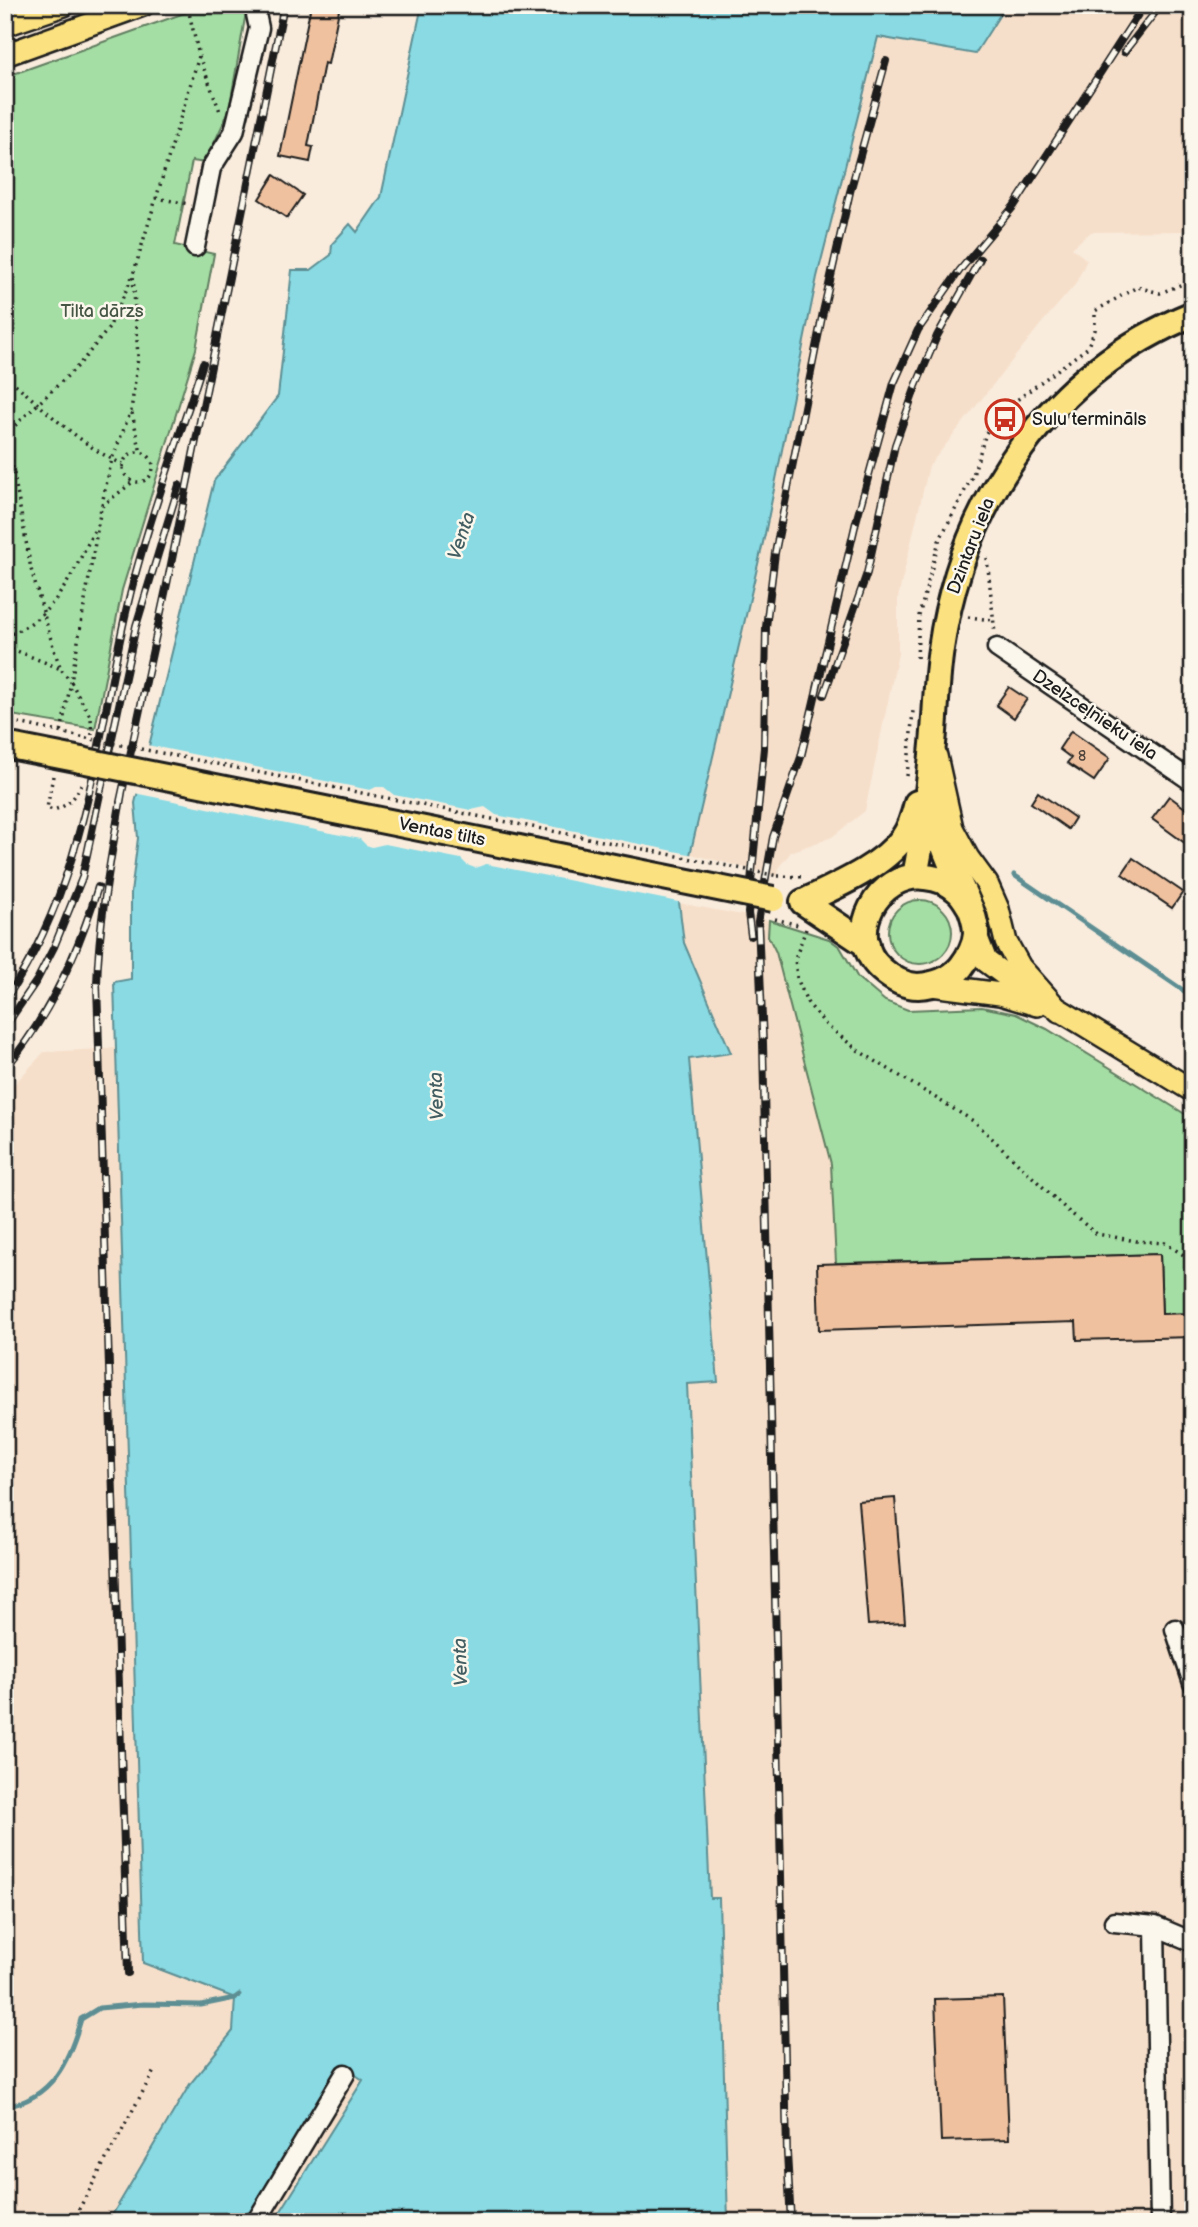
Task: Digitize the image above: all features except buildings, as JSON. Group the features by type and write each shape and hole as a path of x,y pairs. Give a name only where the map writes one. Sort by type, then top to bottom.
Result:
{"highway":[{"name":"Dzintaru iela","path":"933,745 940,650 948,607 960,564 992,490 1024,443 1050,412 1084,381 1136,343 1193,314"},
{"name":"Ventas tilts","path":"5,745 803,902"},
{"path":"915,876 922,841 933,745"},
{"path":"803,902 851,878 888,854 904,838 914,815 933,745"},
{"path":"933,745 937,824 971,909 976,935 969,957 954,975 933,985 911,986 891,978 876,964 867,945 865,925 870,906 883,890 898,880 915,876 938,878 958,890 971,909"},
{"path":"803,902 883,890"},
{"path":"803,902 867,945"}],"main road":[{"path":"5,25 64,5"},
{"path":"5,55 143,5"},
{"path":"933,745 952,828 968,858 988,884 998,909 1006,942 1020,967 1059,1011"},
{"path":"976,935 985,961 1059,1011 1193,1091"},
{"path":"933,985 1000,994 1059,1011"}],"street":[{"path":"195,247 211,168 234,132 259,28 254,5"},
{"name":"Dzelzceļnieku iela","path":"997,648 1193,782"},
{"path":"1175,1629 1193,1684"},
{"path":"1114,1922 1155,1926 1193,1942"},
{"path":"1155,1926 1160,2222"},
{"path":"256,2222 345,2074"}],"path":[{"path":"188,8 199,56 222,116 234,132"},
{"path":"7,434 78,366 109,328 133,275 199,56"},
{"path":"156,198 203,207"},
{"path":"61,732 97,526 112,459 131,411 138,357 133,275"},
{"path":"5,375 71,430 123,464"},
{"path":"101,508 134,481 146,480 152,471 150,459 141,453 131,411"},
{"path":"5,425 31,569 43,614 61,669 90,718 92,735"},
{"path":"134,481 125,475 123,464 130,455 141,453"},
{"path":"5,636 18,632 43,614 62,592 97,526"},
{"path":"986,552 997,648"},
{"path":"968,617 994,620"},
{"path":"5,646 61,669"},
{"path":"5,720 61,732 83,760 773,898 807,927 796,959 797,978 807,1002 826,1025 859,1051 975,1122 1068,1211 1097,1234 1136,1241 1166,1242 1193,1261"},
{"path":"53,774 47,808 53,810 68,804 75,796 83,760"},
{"path":"72,2222 154,2071"}],"shaded area":[{"path":"1006,5 1193,5 1193,231 1091,232 1072,248 1087,260 1075,285 929,466 898,598 898,654 865,811 832,837 791,852 779,867 778,876 691,854 765,534 817,277 878,37 975,54"},
{"path":"679,903 769,920 768,936 776,952 831,1164 836,1263 1160,1254 1162,1314 1193,1313 1193,2222 728,2222 719,1899 710,1899 687,1384 718,1382 689,1059 731,1053 684,943"},
{"path":"116,1048 143,1963 235,1998 233,2031 190,2084 108,2222 5,2222 5,1094 44,1052"},
{"path":"341,2065 364,2080 274,2222 245,2222"}],"green space":[{"name":"Tilta dārzs","path":"240,5 246,12 229,111 205,163 192,161 175,245 214,254 196,349 122,590 95,729 5,714 5,77 204,6"},
{"path":"920,900 938,906 946,914 952,932 946,950 938,958 920,964 902,958 894,950 888,932 894,914 902,906"},
{"path":"769,920 829,939 840,947 858,978 885,1001 908,1010 982,1007 1016,1014 1047,1029 1193,1119 1193,1313 1162,1314 1160,1254 836,1263 831,1164 776,952 768,936"}],"water":[{"name":"Venta","path":"422,5 1006,5 975,54 878,37 817,277 765,534 679,902 684,943 731,1053 689,1059 718,1382 687,1384 710,1898 719,1898 728,2222 274,2222 363,2080 341,2065 245,2222 108,2222 190,2084 233,2031 235,1998 143,1963 114,982 131,979 131,893 138,838 135,803 214,481 278,396 292,270 311,270 331,255 332,244 350,224 357,232 381,197"}],"pier":[{"path":"147,745 370,790 384,787 394,795 471,810 485,807 496,815 694,855 683,903 486,864 475,868 461,859 385,844 372,847 360,839 134,793"}],"waterway":[{"path":"1014,875 1193,997"},
{"path":"5,2107 22,2102 47,2086 64,2063 81,2019 99,2008 143,2004 201,2005 239,1995"}],"railway":[{"path":"120,802 284,5"},
{"path":"791,2222 787,2153 763,1043 758,922 773,837 801,757 856,522 894,383 918,330 960,270 1014,206 1144,5"},
{"path":"1124,52 1161,5"},
{"path":"751,936 748,913 764,748 766,627 775,553 850,192 886,61"},
{"path":"824,695 867,573 895,445 916,386 937,336 980,259"},
{"path":"5,1000 32,955 54,909 71,861 84,813 134,581 203,363"},
{"path":"5,1027 37,980 54,947 82,878 136,626 179,485"},
{"path":"122,793 103,912 97,984 128,1973"},
{"path":"5,1069 36,1027 61,982 98,887"}],"place":[{"name":"Sulu termināls","path":"1005,419"}]}
